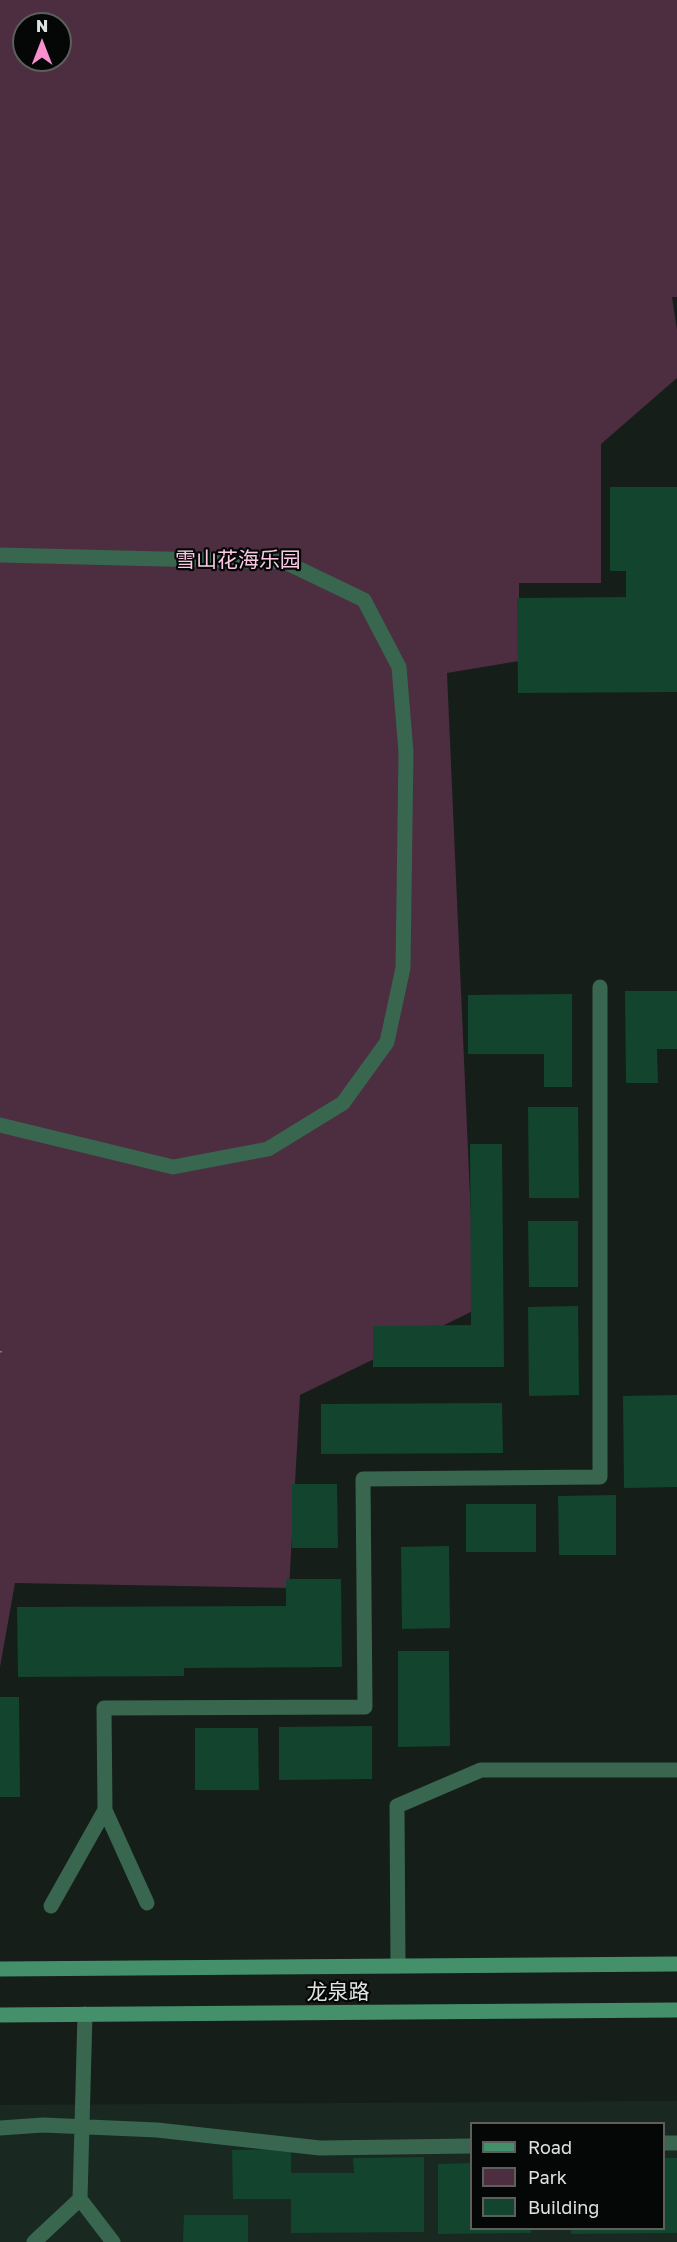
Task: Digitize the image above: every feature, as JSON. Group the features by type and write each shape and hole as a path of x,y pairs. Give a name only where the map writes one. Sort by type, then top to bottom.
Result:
{"main road":[{"name":"龙泉路","path":"0,1969 677,1965"},
{"name":"龙泉路","path":"0,2015 677,2010"}],"street":[{"path":"0,555 285,562 364,600 399,667 406,752 404,968 387,1042 343,1103 268,1149 173,1167 0,1125"},
{"path":"147,1903 105,1810 104,1708 365,1707 363,1479 600,1477 600,987"},
{"path":"398,1966 397,1806 481,1770 677,1770"},
{"path":"51,1906 105,1810"},
{"path":"85,2014 80,2199 113,2242"},
{"path":"0,2128 82,2126 192,2133 320,2148 470,2146"},
{"path":"34,2242 80,2199"}],"shaded area":[{"path":"677,2101 677,2242 0,2242 0,2105"}],"green space":[{"name":"雪山花海乐园","path":"0,0 677,0 677,297 672,297 677,330 677,378 601,444 601,583 519,583 519,661 447,673 475,1310 300,1395 289,1588 15,1583 0,1667"}],"building":[{"path":"610,487 677,487 677,692 518,693 517,598 626,597 626,571 610,571"},
{"path":"625,991 677,991 677,1049 657,1049 658,1083 626,1083"},
{"path":"572,994 572,1087 544,1087 544,1054 468,1054 468,995"},
{"path":"528,1107 578,1107 579,1198 529,1198"},
{"path":"470,1144 502,1144 504,1367 373,1367 373,1326 471,1325"},
{"path":"528,1221 578,1221 578,1287 529,1287"},
{"path":"578,1306 579,1395 529,1396 528,1307"},
{"path":"677,1395 677,1487 624,1488 623,1396"},
{"path":"502,1403 503,1453 321,1454 321,1404"},
{"path":"292,1484 337,1484 338,1548 292,1548"},
{"path":"616,1495 616,1555 559,1555 558,1496"},
{"path":"466,1504 536,1504 536,1552 466,1552"},
{"path":"449,1546 450,1628 402,1629 401,1547"},
{"path":"286,1579 341,1579 342,1667 184,1668 184,1676 18,1677 17,1607 286,1606"},
{"path":"398,1651 449,1651 450,1746 398,1747"},
{"path":"0,1697 19,1697 20,1797 0,1797"},
{"path":"372,1726 372,1779 279,1780 279,1727"},
{"path":"195,1728 258,1728 259,1790 195,1790"},
{"path":"291,2149 291,2173 354,2173 353,2158 424,2157 424,2232 291,2233 291,2199 233,2199 232,2150"},
{"path":"665,2158 677,2158 677,2233 571,2234 571,2230 665,2230"},
{"path":"470,2163 470,2230 531,2230 531,2233 438,2234 438,2164"},
{"path":"184,2215 248,2215 248,2242 183,2242"}]}
